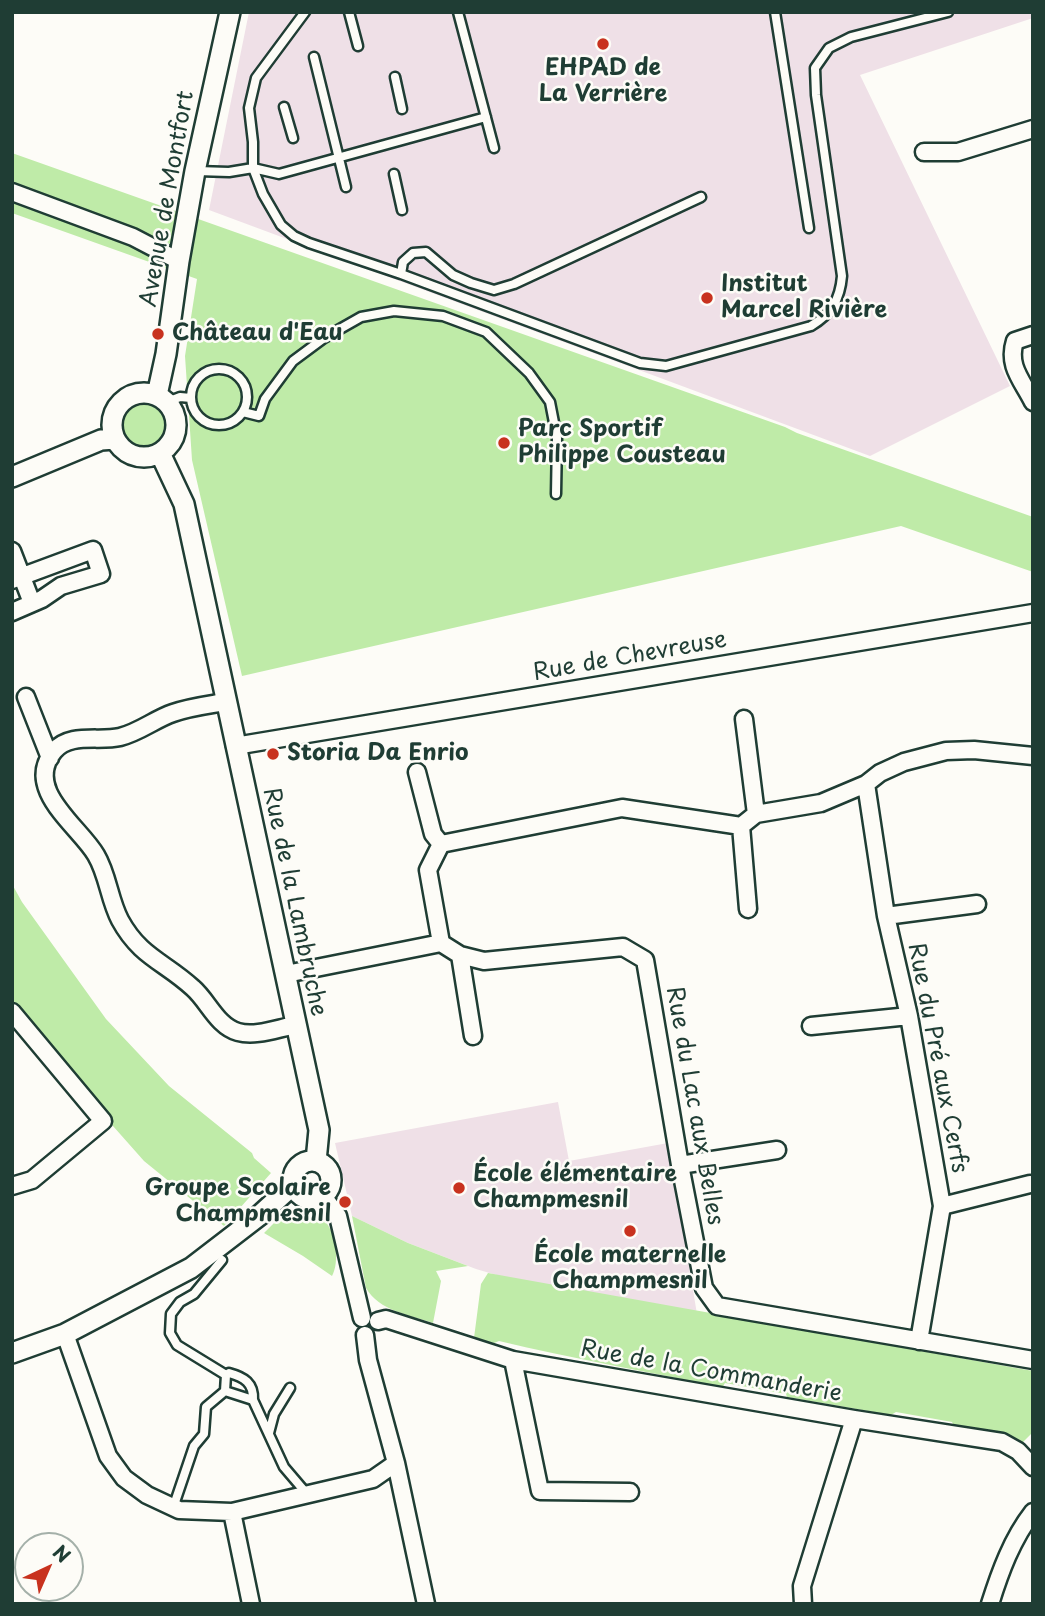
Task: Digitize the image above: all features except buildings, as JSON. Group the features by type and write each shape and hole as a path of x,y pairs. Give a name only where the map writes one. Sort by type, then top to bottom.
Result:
{"street":[{"name":"Avenue de Montfort","path":"162,398 178,261 230,12"},
{"path":"924,152 958,152 1033,130"},
{"path":"12,192 134,237 178,261"},
{"path":"1031,399 1014,368 1011,354 1016,341 1033,335"},
{"path":"146,393 162,398 173,410 176,429 168,446 160,453 140,457 121,447 112,428 118,407 125,399 135,394 146,393"},
{"path":"12,477 101,440 115,439"},
{"name":"Rue de la Lambruche","path":"160,453 184,504 319,1130 316,1161"},
{"path":"12,611 61,586 101,574 93,550 17,578"},
{"path":"12,551 17,578 32,603"},
{"name":"Rue de Chevreuse","path":"235,746 1033,613"},
{"path":"26,697 50,758"},
{"path":"225,702 171,713 139,731 119,737 78,739 55,750 47,764 46,781 51,796 65,819 95,852 105,872 119,918 134,941 153,960 195,989 223,1024 237,1031 252,1033 296,1025"},
{"path":"744,719 757,814"},
{"path":"441,844 622,808 741,826 757,814 821,803 866,784 880,773 904,762 946,751 974,750 1033,756"},
{"path":"417,772 433,834 441,844"},
{"name":"Rue du Pré aux Cerfs","path":"866,784 886,916 909,1016 942,1206 919,1340"},
{"path":"741,826 748,909"},
{"path":"286,974 441,943 428,870 441,844"},
{"path":"886,916 977,904"},
{"name":"Rue du Lac aux Belles","path":"441,943 460,955 484,961 623,947 645,960 704,1288 717,1306 1033,1360"},
{"path":"460,955 473,1035"},
{"path":"12,1012 103,1121 32,1180 12,1186"},
{"path":"811,1026 909,1016"},
{"path":"680,1165 777,1150"},
{"path":"316,1161 327,1168 331,1179 323,1196 306,1198 296,1191 293,1185 294,1172 303,1163 316,1161"},
{"path":"942,1206 1030,1184"},
{"path":"12,1353 65,1334 205,1259 260,1216 293,1185"},
{"path":"323,1196 338,1216 370,1320 377,1331 372,1335 365,1335 368,1360 396,1463 426,1604"},
{"name":"Rue de la Commanderie","path":"370,1320 386,1319 513,1360 1002,1442 1018,1451 1033,1467"},
{"path":"65,1334 108,1456 124,1478 147,1495 173,1508 232,1512 373,1479 396,1463"},
{"path":"513,1360 540,1491 630,1492"},
{"path":"803,1604 802,1586 854,1419"},
{"path":"232,1512 251,1604"},
{"path":"990,1604 1000,1572 1023,1525 1033,1512"}],"lane":[{"path":"305,12 256,78 249,108 253,168 263,194 281,225 293,236 640,363 666,366 811,326 824,318 834,306 841,292 842,276 816,94 815,68 829,48 851,37 948,12"},
{"path":"349,12 358,46"},
{"path":"458,12 494,148"},
{"path":"775,12 809,228"},
{"path":"314,57 346,187"},
{"path":"395,77 402,109"},
{"path":"284,107 293,138"},
{"path":"195,171 229,172 253,168 279,174 486,117"},
{"path":"394,174 402,210"},
{"path":"401,274 403,262 413,253 426,252 453,275 494,290 514,284 701,197"},
{"path":"243,412 259,416 265,399 293,361 324,338 361,317 394,312 443,316 486,332 530,373 550,402 557,438 556,494"},
{"path":"222,369 231,372 244,384 247,394 243,412 230,424 212,425 197,415 191,398 192,389 203,374 222,369"},
{"path":"162,398 191,398"},
{"path":"222,1260 194,1294 180,1302 171,1314 170,1332 177,1345 226,1375 229,1373 245,1379 253,1390 253,1400 284,1467 307,1494"},
{"path":"173,1508 194,1446 204,1434 206,1407 225,1391 226,1375"},
{"path":"269,1433 274,1414 290,1388"},
{"path":"225,1391 253,1400"}],"shaded area":[{"name":"Institut Marcel Rivière","path":"249,12 1033,12 1033,18 860,75 1010,386 870,456 209,210"},
{"name":"École élémentaire Champmesnil","path":"558,1102 569,1161 668,1143 697,1314 537,1287 476,1269 408,1243 352,1216 335,1143"}],"green space":[{"name":"Parc Sportif Philippe Cousteau","path":"12,153 1033,517 1033,572 901,526 242,676 192,460 185,356 197,279 12,213"},
{"path":"143,398 160,406 168,423 160,440 143,448 126,440 118,423 126,406"},
{"path":"12,884 106,1019 169,1086 252,1153 271,1173 224,1226 144,1161 105,1117 12,999"},
{"path":"303,1210 322,1218 328,1225 334,1239 336,1255 332,1276 264,1233 275,1222"},
{"path":"352,1216 408,1243 468,1266 436,1271 441,1281 433,1323 396,1311 372,1296 366,1288"},
{"path":"488,1273 1033,1371 1033,1435 1020,1445 1002,1434 954,1426 952,1422 896,1412 891,1415 725,1383 722,1388 474,1338 481,1284"}],"place":[{"name":"EHPAD de La Verrière","path":"603,44"},
{"name":"Institut Marcel Rivière","path":"707,298"},
{"name":"Château d'Eau","path":"158,334"},
{"name":"Parc Sportif Philippe Cousteau","path":"504,443"},
{"name":"Storia Da Enrio","path":"273,754"},
{"name":"École élémentaire Champmesnil","path":"459,1188"},
{"name":"Groupe Scolaire Champmesnil","path":"345,1202"},
{"name":"École maternelle Champmesnil","path":"630,1231"}]}
